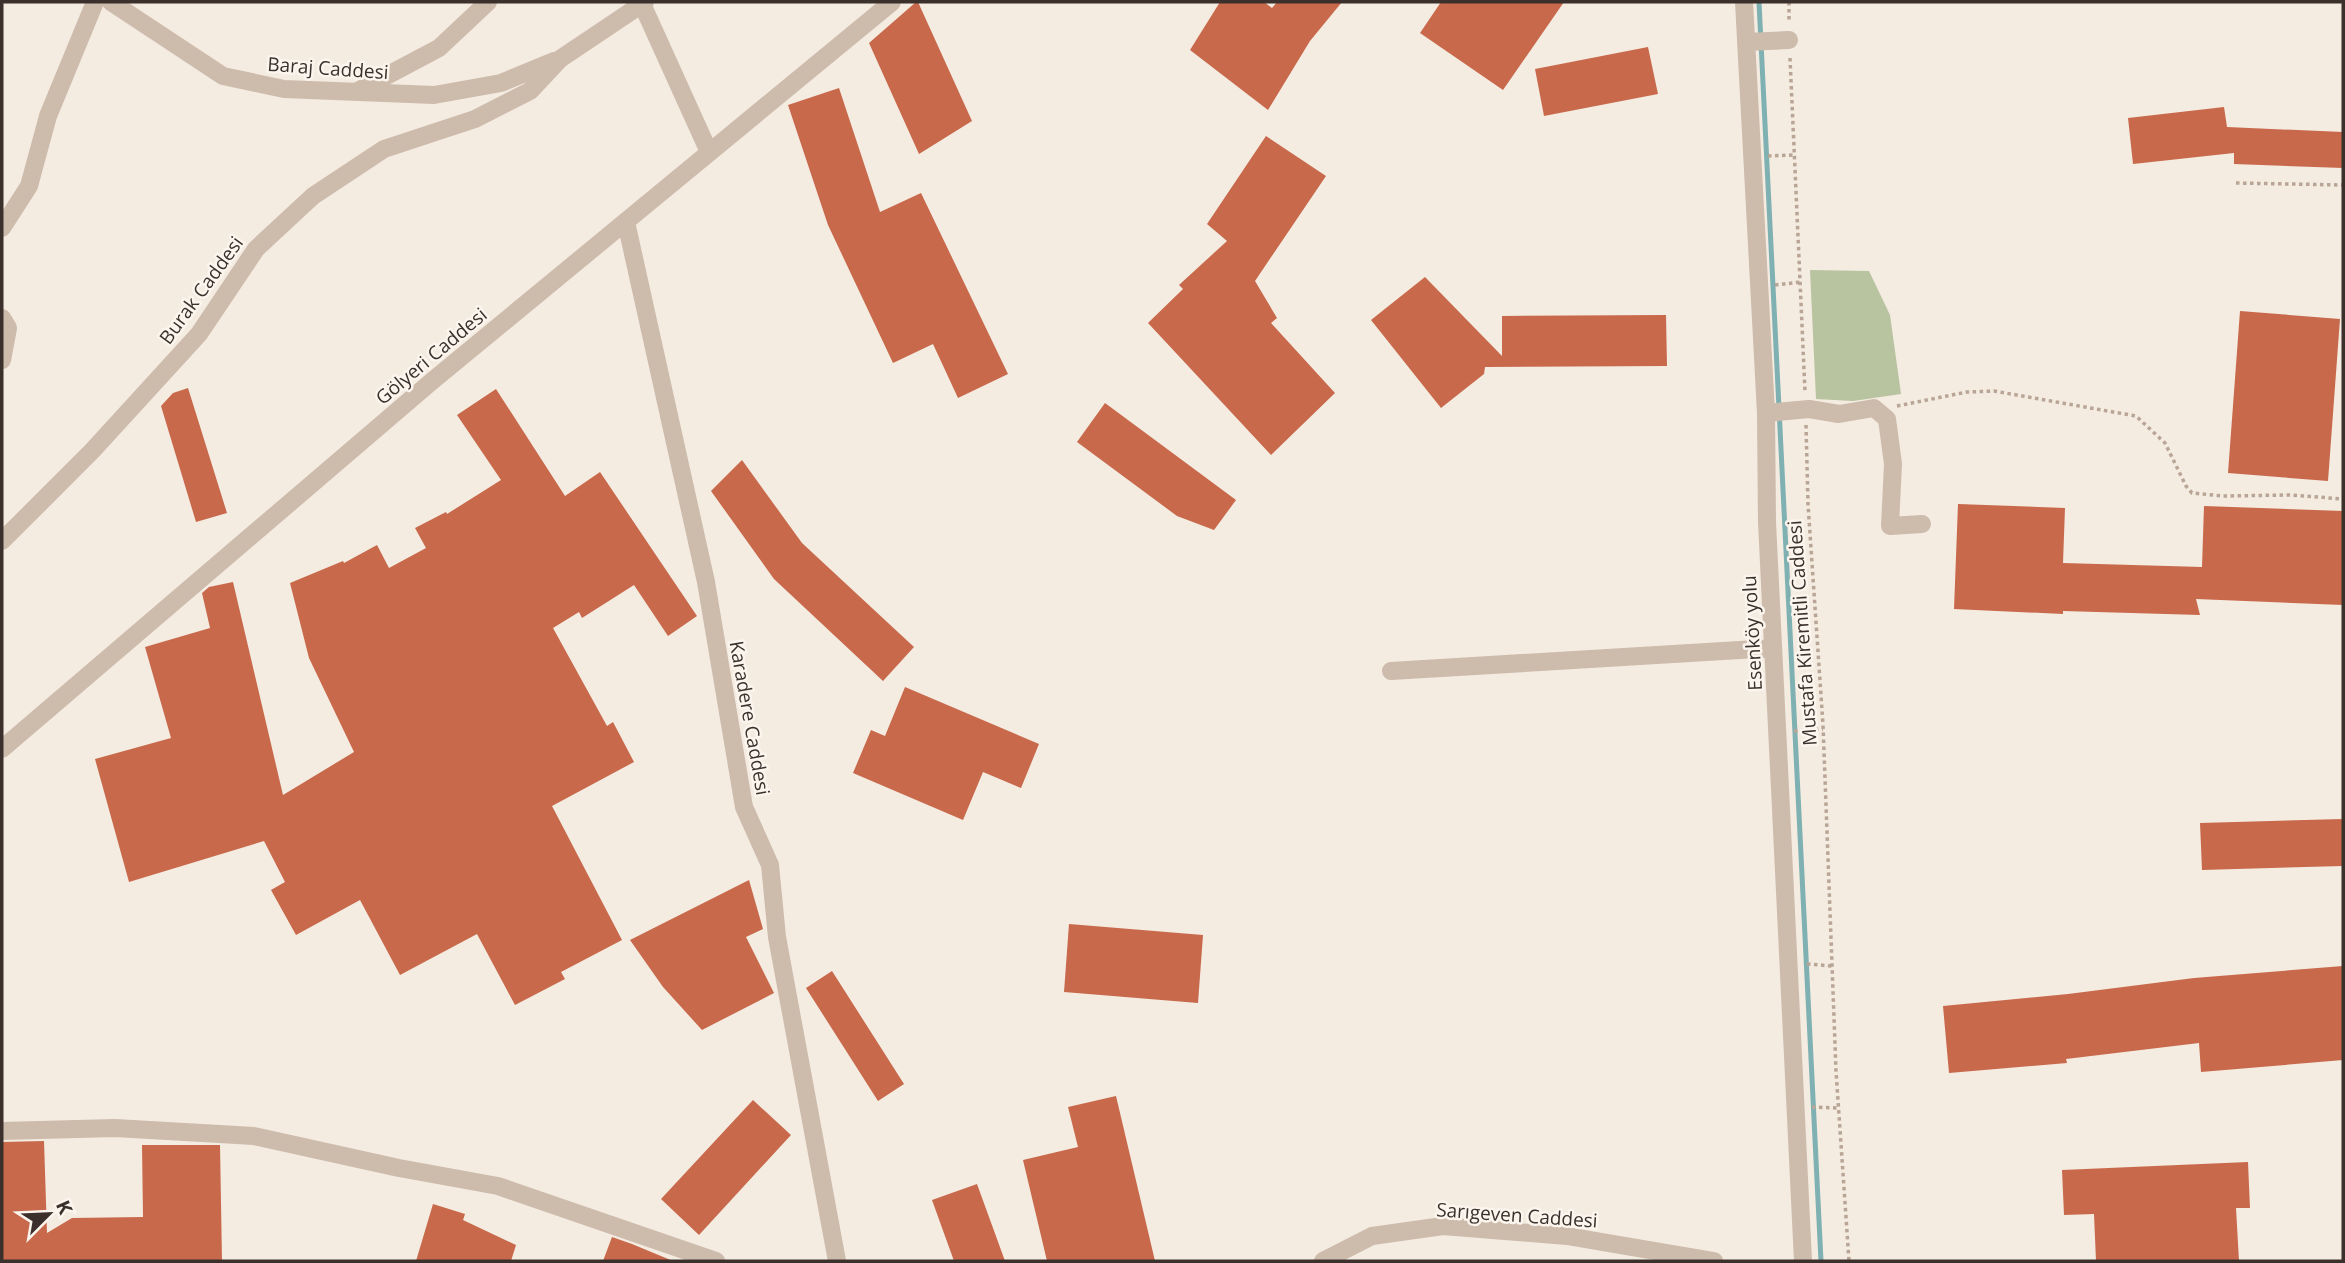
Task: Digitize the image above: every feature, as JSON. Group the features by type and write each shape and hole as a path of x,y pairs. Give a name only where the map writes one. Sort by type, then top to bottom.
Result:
{"street":[{"path":"2,228 29,186 48,116 95,2"},
{"name":"Baraj Caddesi","path":"111,2 223,76 284,89 434,95 501,83 560,59"},
{"path":"353,93 439,48 488,2"},
{"name":"Gölyeri Caddesi","path":"2,748 430,382 892,2"},
{"name":"Esenköy yolu","path":"1744,2 1756,42 1782,411 1767,522 1803,1261"},
{"path":"644,3 709,152"},
{"name":"Burak Caddesi","path":"2,541 92,451 199,334 256,249 313,196 384,149 475,119 530,91 560,59 644,3"},
{"path":"1756,42 1789,40"},
{"name":"Karadere Caddesi","path":"626,222 706,582 744,807 770,865 777,937 837,1261"},
{"path":"2,318 8,328 2,360"},
{"path":"1782,411 1839,414 1874,408 1888,419 1893,464 1890,526 1922,524"},
{"path":"1391,671 1773,648"},
{"path":"2,1131 115,1128 254,1136 398,1168 498,1186 716,1261"},
{"name":"Sarıgeven Caddesi","path":"1323,1261 1372,1236 1443,1226 1567,1236 1713,1261"}],"path":[{"name":"Mustafa Kiremitli Caddesi","path":"1789,2 1801,282 1782,411 1808,504 1823,729 1838,1108 1849,1261"},
{"path":"1775,156 1794,155"},
{"path":"2236,183 2343,185"},
{"path":"1781,284 1801,282"},
{"path":"1874,408 1967,392 1994,391 2101,409 2136,416 2165,443 2192,493 2343,499"},
{"path":"1803,730 1823,729"},
{"path":"1814,964 1832,965"},
{"path":"1821,1108 1838,1108"}],"green space":[{"path":"1810,270 1869,271 1890,315 1901,394 1853,401 1816,399"}],"building":[{"path":"916,2 972,121 919,154 869,43"},
{"path":"1220,2 1264,2 1272,8 1277,2 1342,2 1310,41 1268,110 1190,50"},
{"path":"1441,2 1564,2 1503,90 1420,33"},
{"path":"1648,47 1658,94 1544,116 1535,69"},
{"path":"839,88 880,212 921,193 1008,374 958,398 933,344 893,363 828,225 788,105"},
{"path":"2224,107 2227,127 2343,132 2343,168 2234,164 2234,153 2133,164 2128,118"},
{"path":"1266,136 1326,176 1255,281 1277,318 1271,323 1335,393 1271,455 1148,323 1183,289 1179,285 1227,241 1207,224"},
{"path":"1425,277 1502,356 1502,316 1666,315 1667,366 1485,367 1484,374 1441,408 1371,320"},
{"path":"2240,311 2340,319 2328,481 2228,473"},
{"path":"188,388 227,513 196,522 161,406 173,393"},
{"path":"496,389 565,496 600,472 697,616 668,636 634,585 582,618 579,612 553,628 607,726 613,722 634,762 552,806 622,940 561,972 565,979 515,1005 477,934 400,975 360,900 296,935 271,890 285,882 264,841 129,882 95,759 171,738 145,647 210,628 202,593 209,587 233,582 283,795 354,752 309,658 290,583 343,561 344,563 377,545 389,568 426,548 415,528 446,512 447,514 501,480 457,415"},
{"path":"1105,403 1236,500 1214,530 1177,516 1077,442"},
{"path":"742,460 802,543 914,647 883,681 774,579 711,491"},
{"path":"1958,504 2065,508 2063,563 2202,567 2204,506 2343,511 2343,605 2196,599 2200,615 2063,611 2063,614 1954,609"},
{"path":"905,687 1039,744 1021,788 983,772 963,820 853,773 871,730 885,736"},
{"path":"2343,819 2343,866 2202,870 2200,823"},
{"path":"749,880 763,929 746,937 774,993 702,1030 663,987 630,940"},
{"path":"1069,924 1203,935 1198,1003 1064,992"},
{"path":"2343,966 2343,1060 2201,1072 2199,1043 2066,1059 2067,1063 1949,1073 1943,1006 2194,978"},
{"path":"832,971 904,1084 878,1101 806,988"},
{"path":"1116,1096 1155,1261 1047,1261 1023,1160 1078,1147 1068,1107"},
{"path":"753,1100 791,1135 699,1235 661,1199"},
{"path":"44,1141 47,1233 72,1218 143,1217 142,1145 220,1145 222,1261 2,1261 2,1142"},
{"path":"2248,1162 2250,1208 2236,1208 2239,1261 2096,1261 2094,1214 2064,1215 2062,1170"},
{"path":"977,1184 1005,1261 954,1261 932,1200"},
{"path":"433,1204 465,1214 463,1220 516,1245 511,1261 416,1261"},
{"path":"612,1237 632,1244 673,1261 603,1261"}],"waterway":[{"path":"1759,2 1821,1261"}]}
